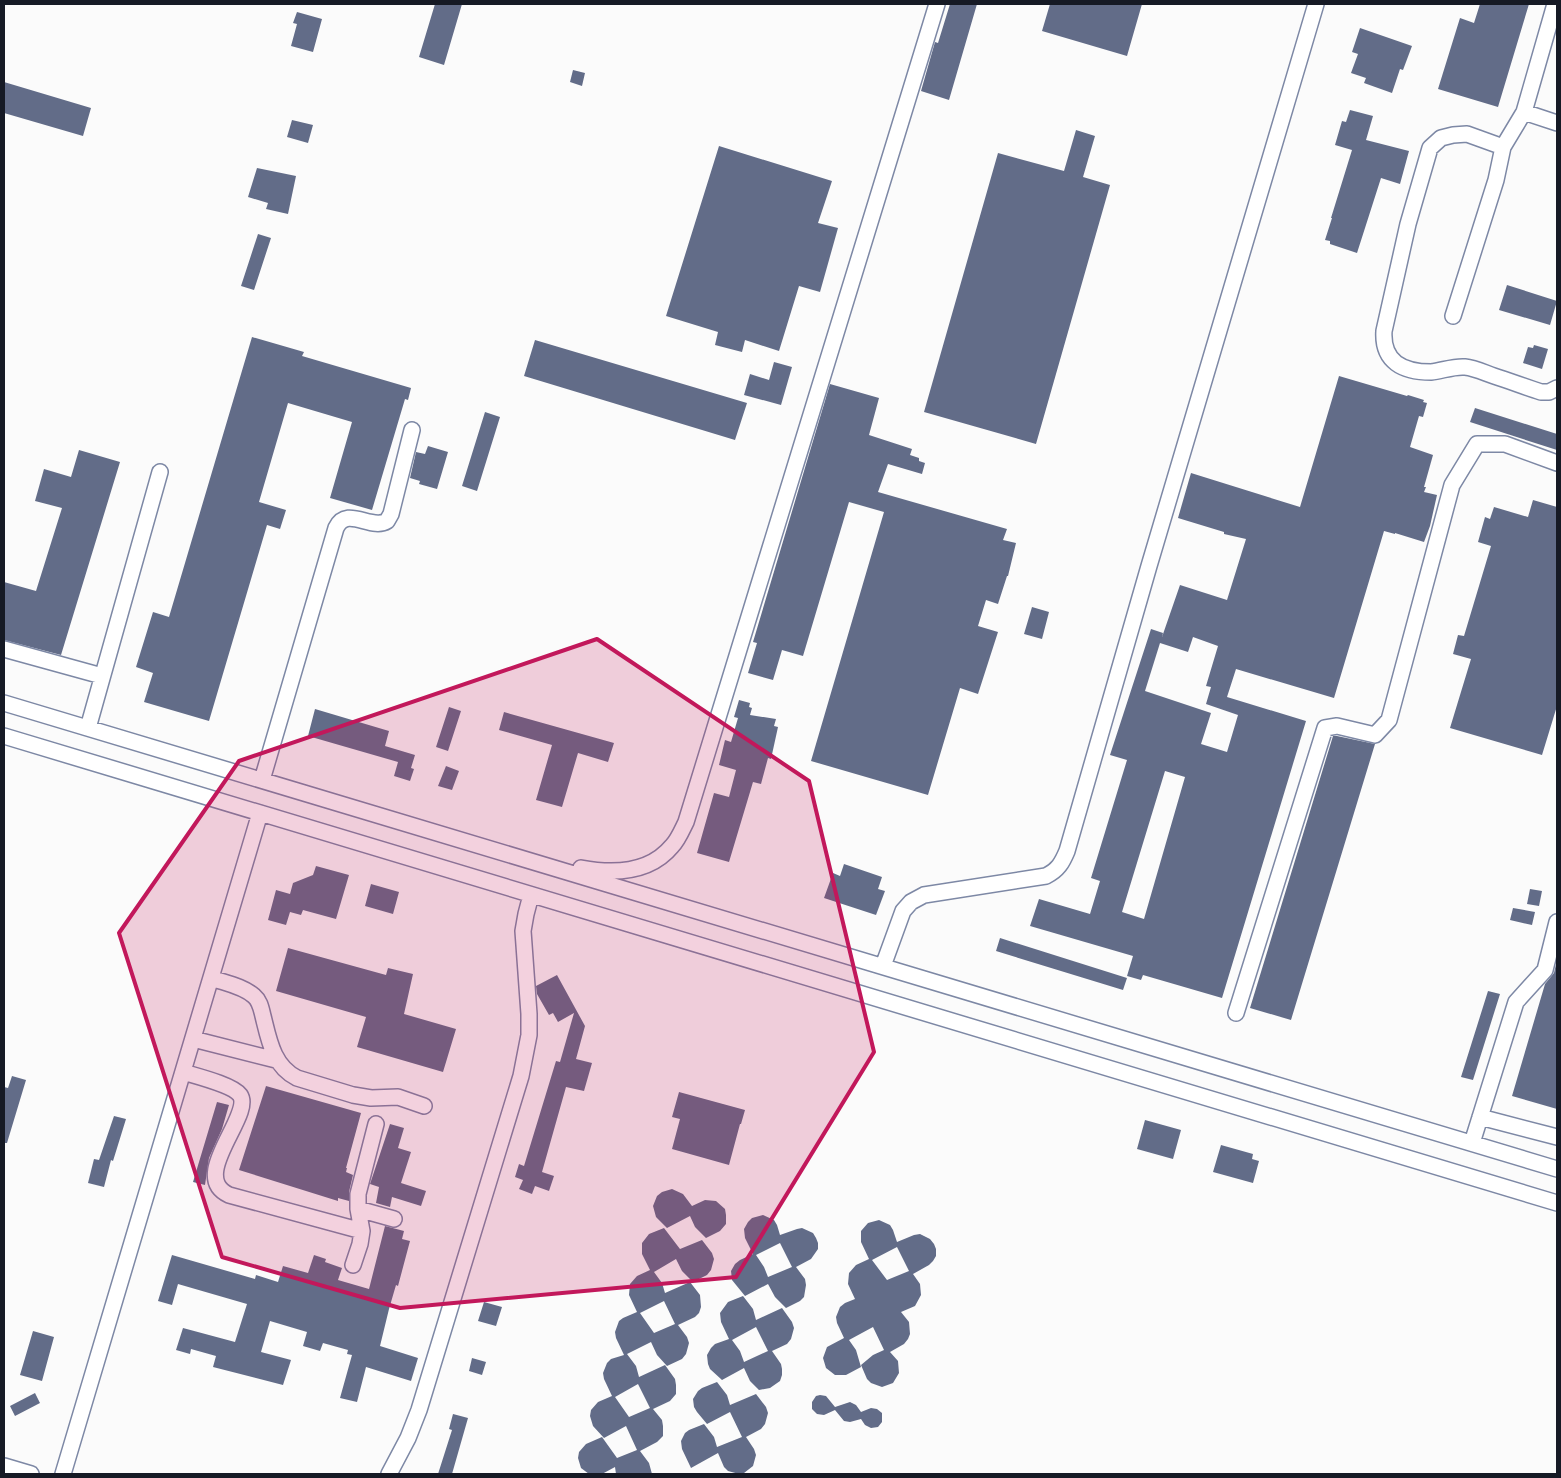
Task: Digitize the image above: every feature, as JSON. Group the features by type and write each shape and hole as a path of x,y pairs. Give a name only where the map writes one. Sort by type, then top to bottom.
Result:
{"street":[{"path":"510,854 590,870 614,872 638,870 658,860 673,846 686,822 937,4"},
{"path":"883,966 903,911 910,902 924,895 1046,876 1054,872 1062,864 1316,4"},
{"path":"1453,316 1496,180 1504,147 1524,112 1555,4"},
{"path":"1524,112 1557,123"},
{"path":"1504,147 1467,134 1441,138 1430,148 1408,224 1383,342 1387,354 1398,366 1414,371 1432,372 1464,367 1541,392 1549,392 1557,388"},
{"path":"262,780 336,528 341,521 350,518 379,524 387,521 412,430"},
{"path":"1236,1013 1325,728 1337,726 1375,735 1389,720 1452,485 1477,444 1505,444 1557,463"},
{"path":"88,728 160,472"},
{"path":"4,649 102,676"},
{"path":"4,703 1557,1169"},
{"path":"4,736 1557,1203"},
{"path":"63,1474 260,813"},
{"path":"389,1474 408,1438 419,1410 521,1076 529,1035 523,931 531,895"},
{"path":"1472,1143 1516,1002 1545,970 1557,922"},
{"path":"211,978 245,990 255,997 261,1007 276,1060 290,1075 353,1095 371,1098 398,1097 424,1106"},
{"path":"193,1039 276,1060"},
{"path":"183,1072 230,1088 240,1094 242,1098 241,1109 215,1170 215,1181 220,1190 229,1195 362,1231"},
{"path":"1480,1117 1557,1137"},
{"path":"353,1265 362,1231 358,1209 358,1194 376,1124"},
{"path":"358,1209 394,1219"},
{"path":"4,1466 31,1474"}],"highlighted area":[{"path":"597,639 809,781 874,1052 736,1277 400,1308 222,1257 119,933 239,761"}],"building":[{"path":"435,4 462,4 444,65 419,57"},
{"path":"950,4 977,4 949,100 921,91 935,42 938,43"},
{"path":"1050,4 1142,4 1127,56 1042,31"},
{"path":"1480,4 1529,4 1498,107 1438,89 1460,18 1474,23"},
{"path":"297,12 322,19 313,52 291,46 297,24 293,23"},
{"path":"1360,28 1412,46 1403,70 1400,69 1392,93 1364,83 1366,78 1351,73 1358,54 1352,52"},
{"path":"573,70 585,73 582,86 570,82"},
{"path":"4,82 91,108 83,136 4,113"},
{"path":"1350,110 1373,116 1366,140 1409,151 1400,184 1381,178 1357,253 1330,244 1330,241 1325,240 1352,150 1335,145 1342,121 1346,122"},
{"path":"292,120 313,125 308,143 287,137"},
{"path":"1076,130 1095,136 1083,177 1110,185 1036,444 924,412 998,153 1064,171"},
{"path":"719,146 832,181 818,223 838,228 820,292 799,286 779,351 745,340 742,352 715,345 718,332 666,316"},
{"path":"257,168 296,176 288,214 266,209 268,203 248,197"},
{"path":"258,234 271,238 254,290 241,286"},
{"path":"1507,285 1557,301 1550,325 1499,310"},
{"path":"252,337 304,352 302,356 411,388 408,400 405,399 372,510 330,498 352,422 288,403 259,502 286,510 280,529 267,525 209,721 144,702 153,673 136,667 153,612 169,617"},
{"path":"535,340 747,403 735,440 524,376"},
{"path":"1534,345 1548,349 1542,369 1523,363 1528,347 1533,348"},
{"path":"774,362 792,367 781,405 744,395 750,374 769,380"},
{"path":"1339,376 1408,395 1424,400 1423,402 1427,403 1423,417 1419,416 1410,447 1433,455 1424,487 1426,487 1424,492 1437,495 1430,526 1424,542 1384,531 1334,698 1236,669 1227,697 1306,721 1222,998 1143,975 1141,980 1127,976 1133,956 1030,926 1039,899 1090,914 1100,881 1091,878 1127,760 1110,755 1151,629 1163,633 1162,637 1180,585 1227,600 1246,539 1224,534 1224,532 1178,518 1191,473 1300,507","holes":["1193,637 1218,646 1206,686 1211,687 1206,704 1238,715 1227,752 1201,744 1211,713 1145,691 1160,643 1188,652","1165,771 1185,777 1144,919 1122,912"]},
{"path":"830,384 879,398 869,435 912,449 910,455 919,458 919,461 925,463 922,474 888,464 878,492 1007,529 1003,540 1016,543 1008,576 998,604 986,600 978,626 998,632 978,694 960,688 928,795 811,761 884,512 849,502 803,656 782,650 773,680 748,673 757,643 753,642"},
{"path":"1475,408 1557,434 1557,450 1470,422"},
{"path":"485,412 500,417 477,491 462,486"},
{"path":"428,446 448,452 437,489 419,484 420,481 410,478 416,452 425,454"},
{"path":"79,450 120,462 61,655 4,640 4,582 36,591 62,508 35,501 44,469 71,477"},
{"path":"1533,500 1557,507 1557,706 1542,755 1450,728 1471,659 1453,654 1458,635 1464,636 1491,546 1478,542 1485,517 1490,519 1494,507 1528,517"},
{"path":"1032,607 1049,612 1042,639 1024,634"},
{"path":"739,700 750,703 749,707 752,708 750,715 776,719 774,726 778,727 771,759 768,758 761,784 753,782 729,862 697,853 714,793 729,797 736,770 719,765 725,740 731,742 738,718 734,717"},
{"path":"449,707 461,711 448,751 436,747"},
{"path":"315,709 389,731 385,746 415,755 411,768 414,769 410,781 394,776 398,762 308,736"},
{"path":"504,712 614,743 608,762 578,753 562,807 536,800 552,745 499,730"},
{"path":"1333,736 1375,744 1291,1020 1250,1008"},
{"path":"446,766 459,771 452,790 438,786"},
{"path":"844,864 882,877 878,889 885,891 876,915 824,898 833,873 840,876"},
{"path":"316,866 349,875 336,919 303,910 301,915 290,912 286,925 268,920 276,890 290,894 293,883 313,875"},
{"path":"371,884 399,892 393,914 365,906"},
{"path":"1530,889 1542,891 1539,906 1527,904"},
{"path":"1513,908 1535,912 1532,925 1510,920"},
{"path":"1000,938 1127,978 1123,990 996,951"},
{"path":"288,948 386,975 388,968 413,974 404,1014 456,1029 443,1072 357,1047 366,1017 276,991"},
{"path":"1557,960 1557,1109 1512,1096 1545,984 1554,973"},
{"path":"557,975 585,1026 576,1059 592,1063 584,1091 566,1087 542,1172 554,1176 549,1191 535,1186 532,1194 519,1189 523,1180 515,1177 519,1164 524,1166 556,1061 560,1062 574,1013 558,1022 553,1013 549,1015 537,994 536,986"},
{"path":"1488,991 1500,994 1473,1080 1461,1077"},
{"path":"12,1076 26,1080 7,1143 4,1143 4,1087 8,1088"},
{"path":"266,1086 361,1113 346,1168 346,1172 353,1175 349,1201 338,1198 338,1201 239,1170"},
{"path":"679,1092 745,1110 729,1165 672,1149 680,1119 672,1117"},
{"path":"217,1102 229,1105 222,1129 209,1158 205,1185 193,1182"},
{"path":"114,1116 126,1119 113,1161 111,1160 104,1187 88,1183 94,1159 99,1160"},
{"path":"1145,1120 1181,1130 1173,1159 1137,1149"},
{"path":"390,1124 404,1128 398,1148 411,1152 401,1183 426,1191 421,1206 392,1197 390,1207 376,1203 379,1187 370,1184"},
{"path":"1221,1145 1253,1154 1252,1159 1259,1161 1253,1183 1213,1172"},
{"path":"672,1189 683,1194 692,1206 705,1200 716,1201 725,1209 726,1224 720,1231 706,1238 695,1227 690,1216 667,1228 656,1217 653,1206 657,1196 662,1192"},
{"path":"763,1215 774,1220 780,1235 802,1228 813,1233 818,1243 818,1249 811,1259 796,1267 805,1279 804,1297 786,1308 775,1297 768,1284 745,1296 732,1280 731,1271 735,1264 753,1254 745,1238 744,1229 752,1218","holes":["780,1243 792,1267 768,1277 756,1255"]},
{"path":"879,1220 890,1225 897,1242 920,1234 930,1239 936,1249 936,1256 933,1261 913,1274 920,1284 921,1295 915,1306 901,1312 909,1322 910,1334 904,1344 890,1352 898,1361 899,1373 893,1383 882,1387 871,1383 867,1379 861,1365 873,1355 884,1350 873,1327 849,1340 856,1350 861,1367 846,1375 835,1375 826,1368 823,1358 827,1347 844,1338 836,1317 840,1307 855,1299 848,1284 849,1273 856,1265 869,1259 861,1242 861,1231 868,1223","holes":["897,1247 909,1271 887,1280 872,1260"]},
{"path":"385,1226 404,1231 402,1239 410,1241 398,1286 396,1285 389,1309 380,1346 418,1358 411,1381 366,1367 357,1402 340,1398 352,1355 347,1354 348,1350 323,1343 320,1351 303,1346 307,1332 270,1321 261,1352 291,1360 283,1385 213,1367 216,1356 191,1349 190,1354 176,1350 183,1328 235,1342 247,1304 178,1284 172,1305 158,1301 172,1255 255,1279 256,1275 278,1282 283,1266 308,1273 314,1255 326,1259 325,1262 342,1268 338,1280 369,1289"},
{"path":"664,1228 680,1249 702,1240 712,1253 714,1259 711,1270 707,1275 693,1282 682,1271 676,1259 654,1272 662,1283 665,1293 690,1282 700,1295 701,1307 699,1313 678,1325 689,1343 686,1354 682,1359 667,1366 657,1355 651,1342 627,1354 636,1366 639,1377 665,1365 675,1379 676,1394 670,1401 653,1409 662,1420 663,1436 657,1442 640,1451 649,1463 652,1474 616,1474 615,1467 602,1474 589,1474 581,1468 578,1458 579,1452 586,1444 602,1437 617,1458 637,1450 626,1426 604,1438 593,1426 590,1416 591,1410 598,1402 612,1396 603,1373 611,1359 624,1355 615,1332 619,1321 637,1312 629,1295 630,1284 637,1276 650,1270 642,1254 642,1243 649,1234","holes":["664,1301 675,1324 654,1333 640,1313","638,1384 650,1408 629,1417 615,1397"]},
{"path":"743,1296 753,1309 756,1320 782,1308 792,1322 794,1328 791,1339 787,1344 772,1351 781,1364 782,1375 780,1381 770,1388 759,1390 750,1381 744,1368 722,1380 710,1369 707,1355 711,1348 715,1344 729,1339 721,1322 720,1313 728,1302","holes":["756,1327 768,1351 744,1362 740,1351 732,1340"]},
{"path":"484,1302 502,1307 496,1326 478,1321"},
{"path":"33,1331 54,1337 42,1381 20,1375"},
{"path":"472,1358 486,1362 482,1375 469,1371"},
{"path":"717,1382 727,1395 730,1405 756,1394 766,1407 768,1413 765,1424 761,1429 746,1437 756,1455 753,1466 744,1473 739,1474 728,1471 724,1467 718,1453 691,1468 682,1449 681,1441 685,1433 704,1424 714,1437 717,1447 742,1437 730,1412 707,1424 694,1407 693,1399 698,1391"},
{"path":"35,1393 40,1403 15,1416 10,1406"},
{"path":"816,1396 826,1396 835,1407 850,1402 856,1405 861,1412 871,1408 877,1409 882,1413 882,1422 878,1427 871,1428 865,1425 861,1419 850,1422 844,1421 835,1410 824,1415 817,1414 812,1409 812,1402"},
{"path":"453,1414 468,1418 452,1474 438,1474 452,1430 449,1429"}]}
